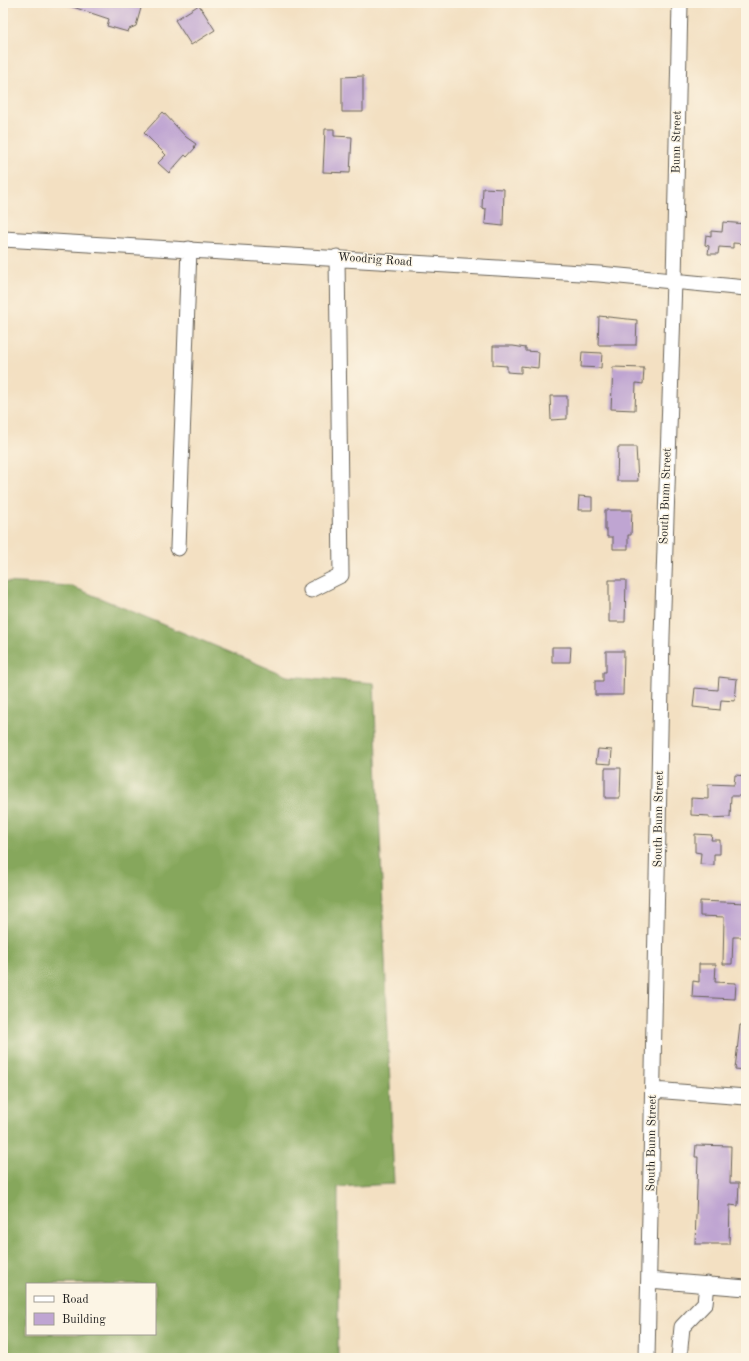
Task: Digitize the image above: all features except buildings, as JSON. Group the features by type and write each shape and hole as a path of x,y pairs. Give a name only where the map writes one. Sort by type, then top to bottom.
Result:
{"street":[{"name":"Bunn Street","path":"674,281 680,3"},
{"name":"Woodrig Road","path":"3,238 338,257 599,274 746,288"},
{"path":"178,548 189,249"},
{"path":"311,590 341,575 338,257"},
{"name":"South Bunn Street","path":"647,1358 662,620 674,281"},
{"path":"653,1090 746,1097"},
{"path":"649,1280 746,1288"},
{"path":"679,1358 682,1327 706,1302 707,1284"}],"green space":[{"path":"3,582 71,586 287,676 374,683 394,1184 338,1187 338,1358 3,1358"}]}
